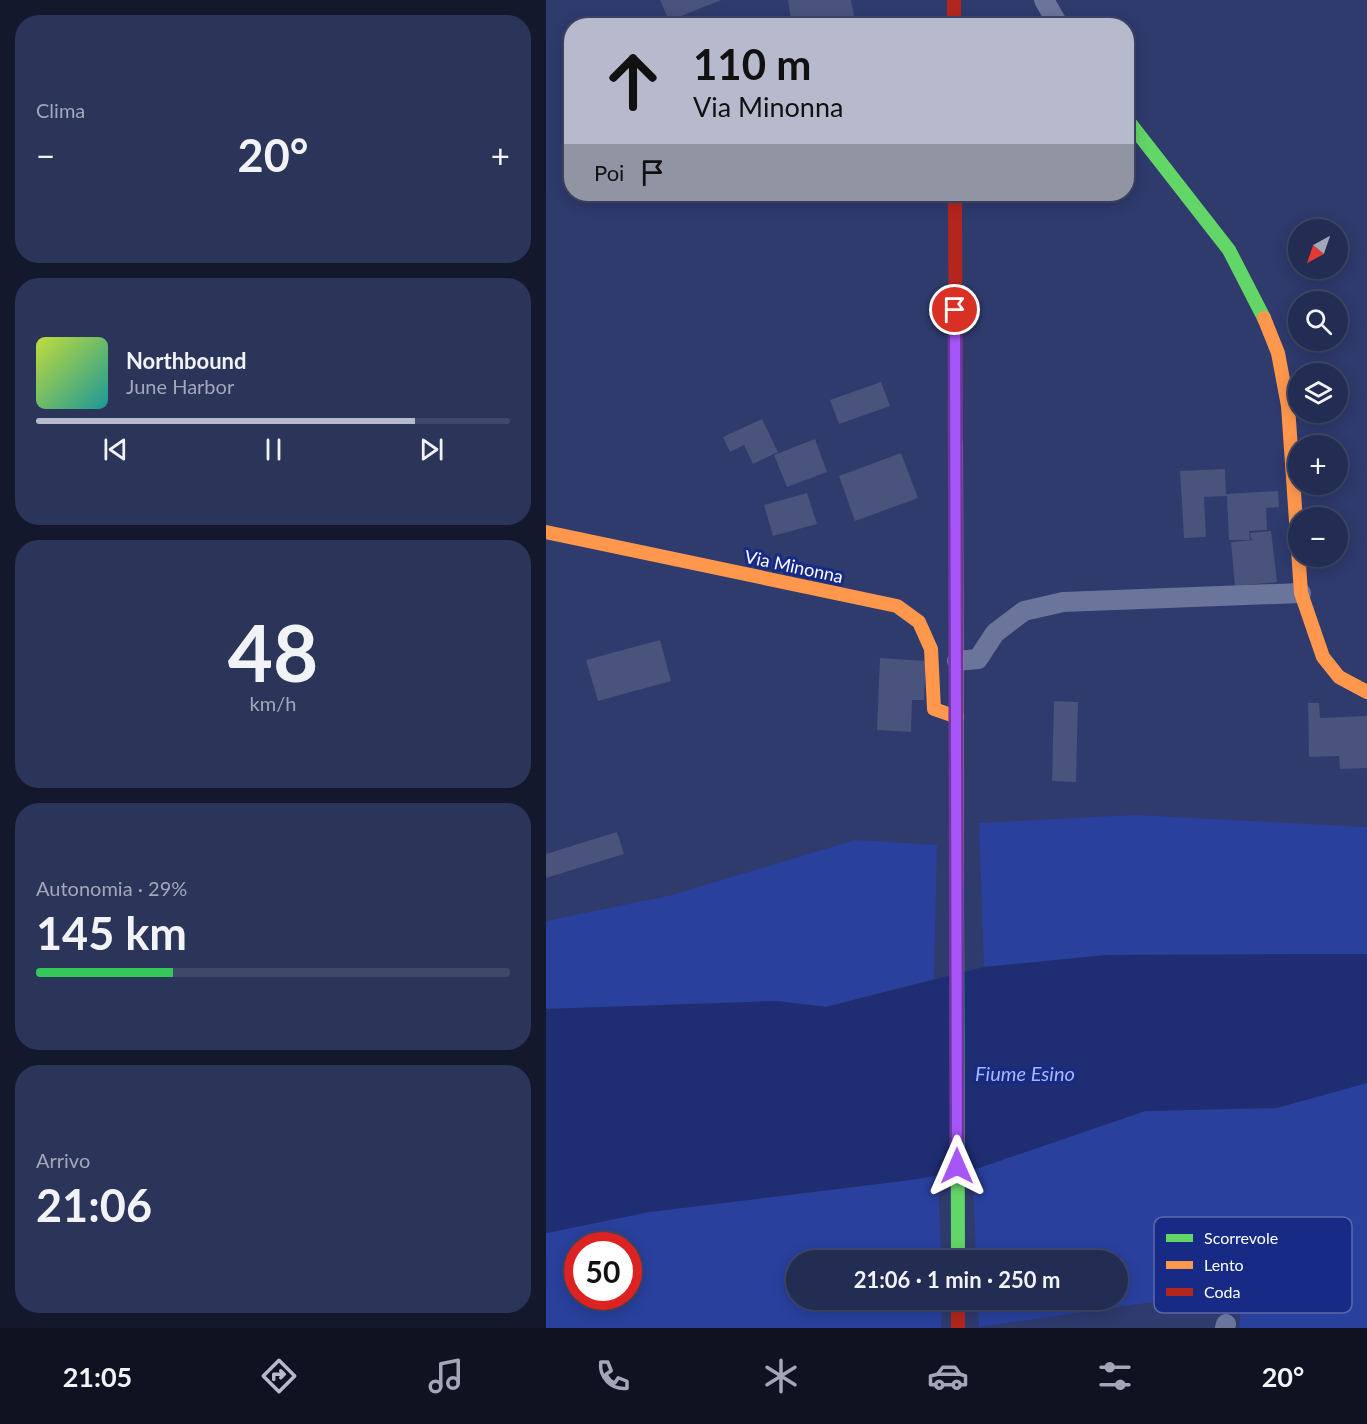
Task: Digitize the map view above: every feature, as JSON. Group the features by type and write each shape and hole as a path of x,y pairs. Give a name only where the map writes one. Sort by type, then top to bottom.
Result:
{"street":[{"path":"954,0 954,18"},
{"path":"1044,0 1054,18"},
{"path":"1134,128 1229,250 1257,300 1278,353 1287,406 1301,593 1323,657 1339,677 1367,692"},
{"path":"955,201 958,1250"},
{"name":"Via Minonna","path":"546,532 897,606 919,622 931,649 933,709 957,717"},
{"path":"957,661 978,659 995,633 1024,611 1063,602 1301,593"},
{"path":"958,1310 958,1328"}],"shaded area":[{"path":"1135,815 1367,827 1367,954 1107,955 984,967 979,823"},
{"path":"855,840 937,845 934,979 826,1007 776,1001 546,1009 546,921 672,895"},
{"path":"1367,1083 1367,1328 1239,1328 1241,1313 1352,1313 1352,1217 1154,1217 1154,1302 1128,1306 1128,1250 976,1250 973,1170 1145,1111 1276,1108"},
{"path":"938,1174 941,1250 786,1250 786,1310 942,1310 941,1328 546,1328 546,1233 649,1212 910,1180"},
{"path":"978,1310 1097,1310 979,1327"}],"water":[{"name":"Fiume Esino","path":"1367,954 1367,1083 1276,1108 1145,1111 973,1170 910,1180 649,1212 546,1233 546,1009 776,1001 826,1007 984,967 1107,955"}],"building":[{"path":"660,0 721,0 676,18 668,18"},
{"path":"788,0 851,0 854,16 842,18 791,18"},
{"path":"881,382 890,406 839,424 830,400"},
{"path":"762,419 778,452 753,464 744,445 730,452 723,437"},
{"path":"815,439 827,472 787,487 774,455"},
{"path":"901,453 918,498 855,521 839,476"},
{"path":"1225,469 1226,494 1278,491 1279,507 1266,508 1267,530 1249,531 1250,540 1229,540 1227,496 1204,497 1206,537 1184,538 1180,471"},
{"path":"807,493 817,524 773,536 764,505"},
{"path":"1271,531 1277,582 1235,586 1231,542 1254,540 1251,539 1250,533"},
{"path":"660,640 671,681 598,701 586,660"},
{"path":"880,658 926,661 924,700 912,700 911,732 877,730"},
{"path":"1054,701 1078,702 1076,782 1052,781"},
{"path":"1308,703 1319,703 1320,718 1367,716 1367,768 1340,769 1339,756 1309,757"},
{"path":"617,832 624,854 546,878 546,854"}],"traffic: fast":[{"path":"1134,128 1229,250 1264,318"},
{"path":"957,888 958,1250"}],"traffic: slow":[{"path":"1264,318 1278,353 1288,406 1301,593 1323,657 1339,677 1367,692"},
{"path":"956,439 957,888"},
{"path":"546,532 897,606 919,622 931,649 934,709 957,717"}],"traffic: jam":[{"path":"954,0 954,18"},
{"path":"955,201 956,439"},
{"path":"958,1310 958,1328"}],"route":[{"path":"955,310 957,1166"}]}
